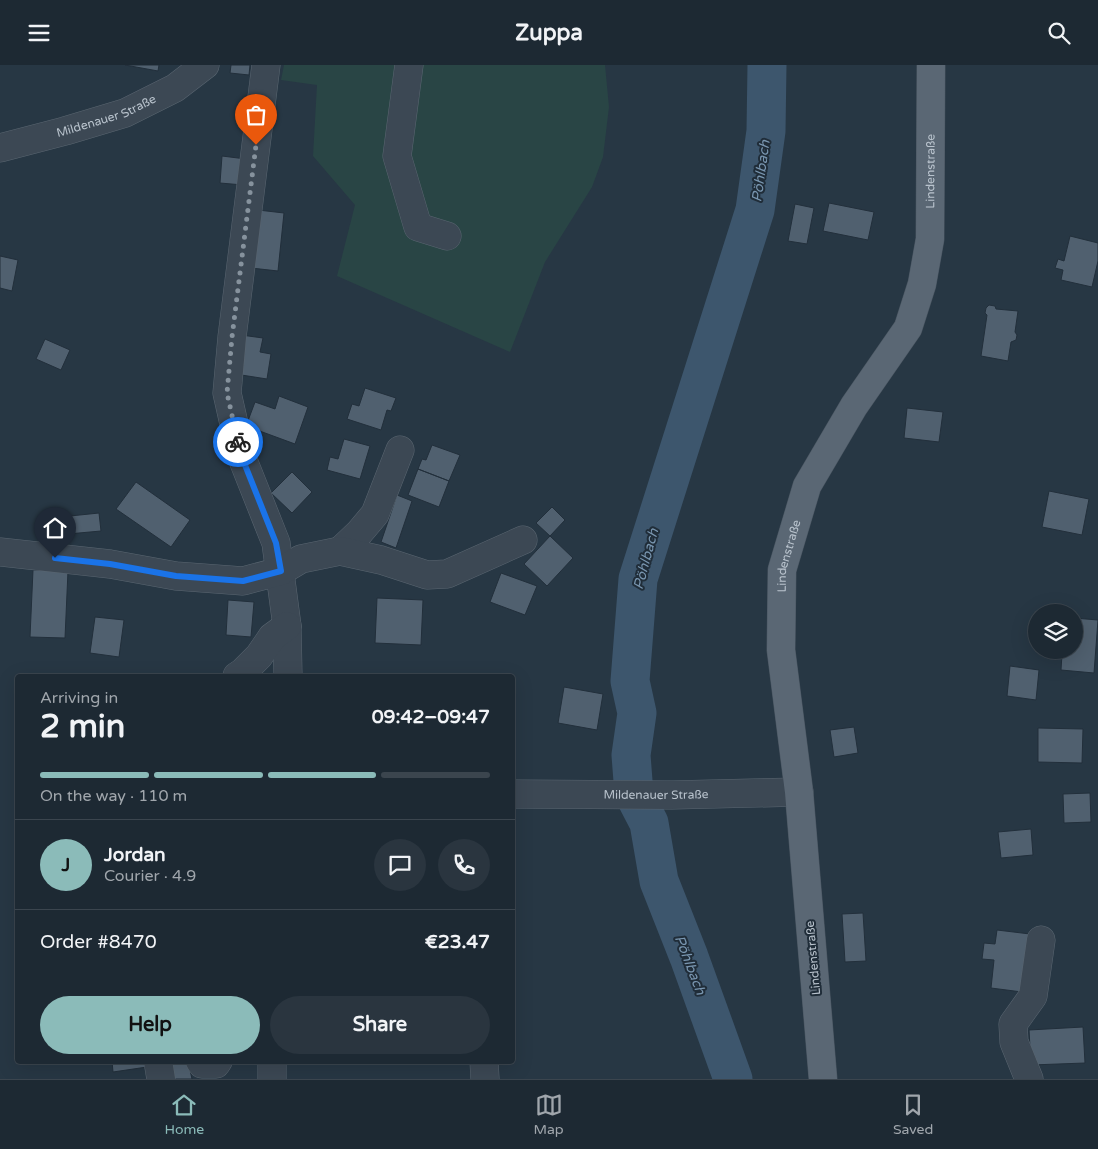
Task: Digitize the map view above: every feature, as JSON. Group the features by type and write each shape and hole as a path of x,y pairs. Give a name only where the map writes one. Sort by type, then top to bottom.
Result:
{"main road":[{"name":"Lindenstraße","path":"823,1079 799,792 781,650 782,570 807,486 854,406 908,328 922,284 930,239 931,65"}],"street":[{"name":"Mildenauer Straße","path":"0,148 125,113 175,88 205,65"},
{"path":"266,65 232,337 227,393 241,455 276,543 287,626 288,674"},
{"path":"409,65 397,156 418,227 447,236"},
{"path":"340,551 375,514 400,450"},
{"path":"0,552 110,564 176,576 243,581 281,571 301,559 340,551 382,560 427,575 447,574 523,540"},
{"path":"240,674 259,656 272,637 287,626"},
{"name":"Mildenauer Straße","path":"515,794 672,795 799,792"},
{"path":"1029,1079 1014,1042 1013,1024 1033,996 1040,939"},
{"path":"158,1064 161,1079"},
{"path":"272,1064 272,1079"},
{"path":"484,1064 486,1079"}],"green space":[{"path":"284,65 605,65 609,107 603,157 592,187 545,262 510,352 337,276 355,205 313,156 317,85 281,80"}],"building":[{"path":"125,65 159,65 158,71"},
{"path":"231,65 250,65 249,75 230,73"},
{"path":"222,156 246,159 243,185 220,183"},
{"path":"829,203 874,212 868,240 823,231"},
{"path":"795,204 814,208 807,244 788,241"},
{"path":"258,210 284,213 278,271 251,268"},
{"path":"1070,236 1098,243 1098,261 1092,287 1061,280 1063,270 1055,268 1058,259 1064,261"},
{"path":"0,256 18,260 12,291 0,288"},
{"path":"989,305 995,306 996,309 1018,311 1015,332 1017,335 1016,340 1011,342 1008,361 981,356 987,315 985,313"},
{"path":"241,335 263,338 260,352 271,354 267,379 235,374"},
{"path":"45,339 70,350 61,370 36,359"},
{"path":"365,388 396,398 391,411 387,410 381,430 347,419 352,404 359,406"},
{"path":"279,396 308,407 295,444 246,426 255,402 275,409"},
{"path":"907,408 943,412 939,442 904,438"},
{"path":"344,439 370,446 360,479 327,470 330,457 338,459"},
{"path":"432,445 460,455 449,481 418,469 422,459 426,460"},
{"path":"418,469 449,481 439,507 408,495"},
{"path":"292,472 312,492 292,513 271,493"},
{"path":"136,482 190,520 171,547 116,509"},
{"path":"1049,491 1089,499 1082,535 1042,527"},
{"path":"397,495 412,501 396,548 381,542"},
{"path":"552,507 565,520 550,536 536,523"},
{"path":"99,513 101,531 57,535 58,546 44,548 41,519"},
{"path":"550,536 573,558 547,586 524,564"},
{"path":"33,570 68,571 65,638 30,637"},
{"path":"501,573 537,586 525,615 490,602"},
{"path":"377,598 423,600 421,645 375,643"},
{"path":"228,600 254,602 251,637 226,635"},
{"path":"95,617 124,620 119,657 90,653"},
{"path":"1083,619 1098,620 1094,673 1061,670 1062,659 1083,659"},
{"path":"1010,666 1039,670 1036,700 1007,696"},
{"path":"564,687 603,694 597,730 558,723"},
{"path":"854,727 858,753 834,757 830,730"},
{"path":"1038,728 1083,729 1082,763 1038,762"},
{"path":"1090,793 1091,822 1064,823 1063,794"},
{"path":"1031,829 1033,855 1001,858 998,832"},
{"path":"863,913 866,961 845,962 842,914"},
{"path":"997,930 1030,934 1022,992 991,988 994,960 982,959 984,943 995,944"},
{"path":"1083,1027 1085,1063 1031,1065 1029,1030"},
{"path":"112,1064 146,1064 147,1067 113,1072"},
{"path":"166,1064 189,1064 192,1079 169,1079"}],"waterway":[{"name":"Pöhlbach","path":"733,1079 659,881 649,823 634,794 631,755 637,713 630,681 638,579 755,210 766,131 767,65"}],"way so far":[{"path":"238,442 227,393 232,337 256,145"}],"route":[{"path":"55,558 110,564 176,576 243,581 281,571 276,543 241,455 238,442"}]}
